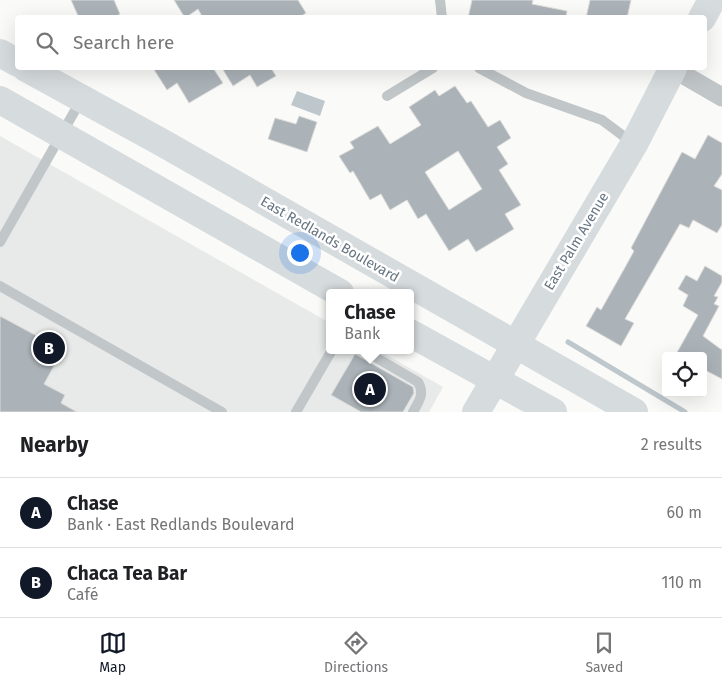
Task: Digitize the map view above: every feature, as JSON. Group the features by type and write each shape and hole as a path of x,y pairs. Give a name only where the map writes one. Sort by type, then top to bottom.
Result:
{"main road":[{"path":"704,15 712,0"},
{"path":"0,53 15,61"},
{"name":"East Redlands Boulevard","path":"30,70 634,412"},
{"name":"East Palm Avenue","path":"476,412 634,144 672,70"},
{"path":"0,100 333,289"},
{"path":"414,335 553,412"}],"street":[{"path":"676,70 722,97"}],"lane":[{"path":"440,0 442,15"},
{"path":"387,96 431,70"},
{"path":"483,70 526,93 602,120 634,144"},
{"path":"0,242 81,99"},
{"path":"0,286 222,412"},
{"path":"296,412 330,354"},
{"path":"370,354 418,382 422,388 422,397 413,412"}],"shaded area":[{"path":"297,91 325,101 320,116 291,105"},
{"path":"0,136 326,321 326,354 385,354 443,387 429,412 0,412"}],"building":[{"path":"71,0 114,0 120,14 118,15 78,15"},
{"path":"174,0 298,0 306,13 303,15 201,15 198,9 189,15 183,15"},
{"path":"472,0 533,0 532,4 567,11 566,15 469,15"},
{"path":"590,0 631,0 628,15 587,15"},
{"path":"154,70 214,70 223,83 189,103 177,83 167,90"},
{"path":"223,70 272,70 276,76 257,87 250,75 233,86"},
{"path":"455,86 467,103 471,101 488,127 500,120 511,138 497,147 508,164 499,170 521,205 505,214 514,229 476,252 468,239 449,251 426,214 418,219 407,200 390,210 381,194 370,200 353,171 350,173 339,156 354,148 350,142 378,126 390,144 421,125 409,107 435,90 439,96","holes":["458,151 482,189 449,210 425,172"]},
{"path":"299,116 317,122 307,152 268,139 275,118 296,124"},
{"path":"708,135 722,143 722,174 714,186 722,190 722,225 717,233 693,220 689,228 680,224 625,319 634,323 621,346 586,326 597,307 601,310 623,271 634,251 631,248 682,152 695,159"},
{"path":"705,266 722,276 722,282 714,296 718,297 714,304 719,306 703,336 722,350 722,379 707,371 707,352 677,352 698,315 683,306 688,295 678,289 686,275 697,281"},
{"path":"0,316 63,350 44,384 65,395 61,403 77,412 0,412"},
{"path":"355,354 413,387 414,393 403,412 361,412 331,395"}],"waterway":[{"path":"568,342 685,412"}],"place":[{"name":"Chaca Tea Bar","path":"49,348"},
{"name":"Chase","path":"370,389"}]}
